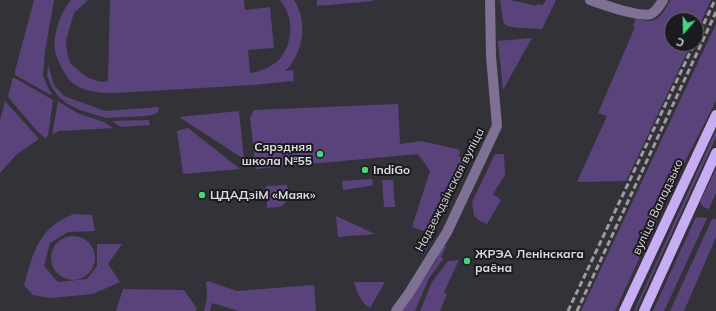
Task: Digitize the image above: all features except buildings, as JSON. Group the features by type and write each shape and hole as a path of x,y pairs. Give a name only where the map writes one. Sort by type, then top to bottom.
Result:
{"main road":[{"name":"вуліца Валадзько","path":"624,311 716,115"},
{"path":"644,311 716,153"}],"street":[{"name":"Надзеждзінская вуліца","path":"396,311 446,232 497,126 491,56 490,0"},
{"path":"590,0 639,14 650,14 660,7 663,0"}],"shaded area":[{"path":"34,0 54,0 45,51 43,75 52,94 51,95 15,75"},
{"path":"71,0 88,0 74,13 66,40 67,53 70,63 88,78 102,82 108,81 110,0 244,0 245,10 270,7 274,48 248,50 250,73 268,68 282,56 289,42 290,20 280,0 294,0 298,7 302,21 301,44 295,58 285,71 293,70 294,81 115,93 98,92 81,88 71,82 68,78 59,62 55,49 56,34 60,18"},
{"path":"317,0 373,0 373,1 317,6"},
{"path":"500,0 510,0 537,6 537,4 543,5 546,0 556,0 542,29 515,28 506,25 503,21"},
{"path":"670,0 711,0 704,15 704,12 664,12 664,52 687,52 626,181 577,182 607,116 598,113 635,27 633,26 636,18 649,21 653,20 658,18"},
{"path":"716,24 716,101 676,179 615,311 581,311 704,52"},
{"path":"532,38 503,90 498,41"},
{"path":"48,65 54,85 64,96 105,111 159,107 158,112 145,116 106,118 80,110 66,103 53,89 47,76"},
{"path":"13,77 53,100 48,136 45,138 37,131 8,97"},
{"path":"5,101 39,139 17,154 0,173 0,121"},
{"path":"58,101 77,113 104,122 113,128 59,131 52,135"},
{"path":"398,104 400,144 422,141 460,150 459,157 469,157 423,257 430,233 412,227 430,171 418,154 256,169 250,118 254,110"},
{"path":"239,111 244,159 179,117"},
{"path":"149,120 150,125 121,127 112,121"},
{"path":"188,128 240,169 183,174 177,131"},
{"path":"716,130 716,137 636,311 634,311"},
{"path":"495,154 504,154 505,175 493,194 501,200 487,224 474,216 472,202"},
{"path":"716,169 716,193 709,209 703,207 700,202"},
{"path":"372,179 373,184 370,186 343,190 342,181"},
{"path":"382,180 393,180 395,207 384,207"},
{"path":"287,185 288,197 286,202 280,207 267,208 266,186"},
{"path":"74,214 92,215 95,231 68,232 50,243 44,266 58,282 87,279 97,266 97,244 122,244 108,264 120,282 93,294 51,298 33,295 24,285 32,258 40,241 45,233 52,227 63,219"},
{"path":"336,216 375,234 338,237"},
{"path":"697,217 707,218 664,311 653,311 695,219"},
{"path":"712,219 716,219 716,237 684,311 670,311"},
{"path":"73,236 85,240 91,246 95,258 91,270 85,276 73,280 61,276 55,270 51,258 55,246 61,240"},
{"path":"447,245 441,257 443,259 429,278 415,311 402,311 436,261 441,248"},
{"path":"459,260 444,292 447,294 440,311 420,311 432,282 448,261"},
{"path":"208,281 237,291 314,285 316,311 239,311 212,303 210,311 204,311 207,297 206,282"},
{"path":"354,282 385,282 370,308 361,300"},
{"path":"123,289 184,290 196,307 196,311 116,311"}],"railway":[{"path":"704,23 715,0"},
{"path":"577,311 716,12"},
{"path":"568,311 690,52"}],"place":[{"name":"Сярэдняя школа №55","path":"320,154"},
{"name":"IndiGo","path":"365,170"},
{"name":"ЦДАДзіМ «Маяк»","path":"202,195"},
{"name":"ЖРЭА Ленінскага раёна","path":"467,261"}]}
